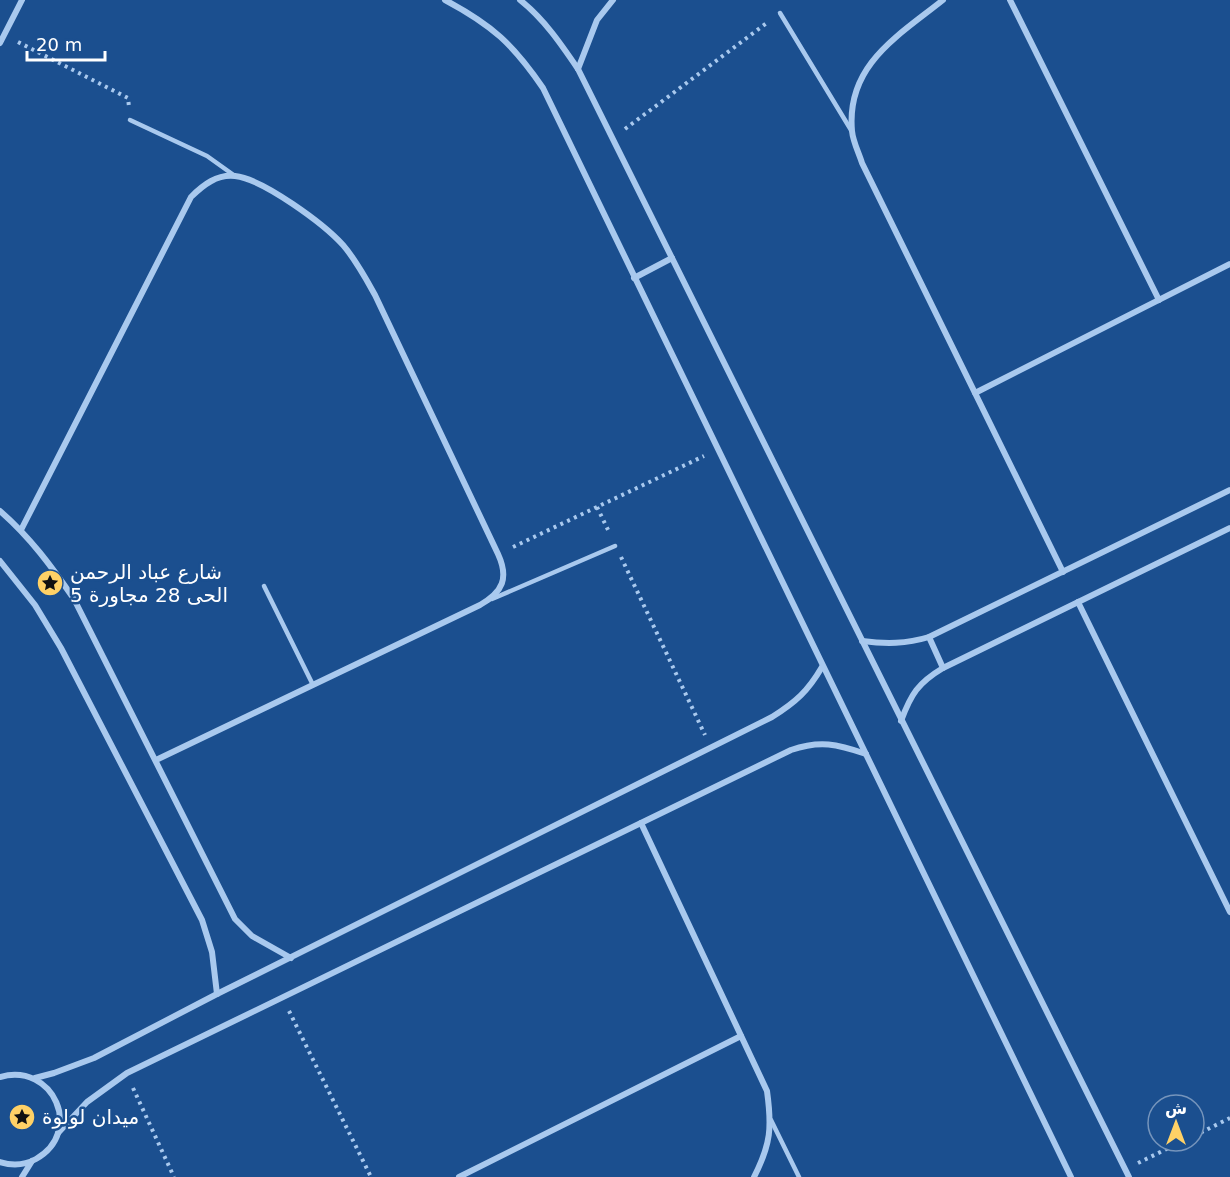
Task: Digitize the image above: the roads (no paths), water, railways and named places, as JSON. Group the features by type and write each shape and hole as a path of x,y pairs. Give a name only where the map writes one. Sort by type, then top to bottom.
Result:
{"street":[{"path":"0,43 22,0"},
{"path":"445,0 477,17 502,37 524,61 543,88 1071,1177"},
{"path":"520,0 559,40 578,69 1129,1177"},
{"path":"578,69 597,20 612,0"},
{"path":"943,0 884,46 864,71 853,101 852,133 862,163 1063,572"},
{"path":"1010,0 1159,300"},
{"path":"21,530 192,197 203,185 218,178 235,176 251,181 322,224 343,245 360,269 380,306 498,554 503,565 504,577 500,589 492,598 156,760"},
{"path":"634,278 672,258"},
{"path":"975,393 1230,264"},
{"path":"862,641 901,644 929,637 1230,490"},
{"path":"0,511 21,530 50,563 75,599 235,919 252,936 291,958"},
{"path":"902,721 910,696 919,685 943,668 1230,528"},
{"path":"0,561 35,605 61,648 202,920 212,952 217,994"},
{"path":"1077,602 1230,912"},
{"path":"929,637 943,668"},
{"path":"35,1078 54,1074 94,1058 786,708 800,698 822,667"},
{"path":"0,1162 20,1164 44,1155 58,1133 87,1102 127,1073 791,750 808,744 826,743 866,754"},
{"path":"641,823 767,1091 771,1120 767,1150 754,1177"},
{"path":"459,1177 741,1036"},
{"path":"0,1077 22,1074 35,1078 46,1086 56,1102 60,1120 58,1133"},
{"path":"21,1177 32,1161"}],"lane":[{"path":"780,13 852,133"},
{"path":"130,120 207,156 235,176"},
{"path":"492,598 615,546"},
{"path":"264,586 313,685"},
{"path":"771,1120 799,1177"}],"place":[{"name":"شارع عباد الرحمن الحى 28 مجاورة 5","path":"50,583"},
{"name":"ميدان لولوة","path":"22,1117"}]}
